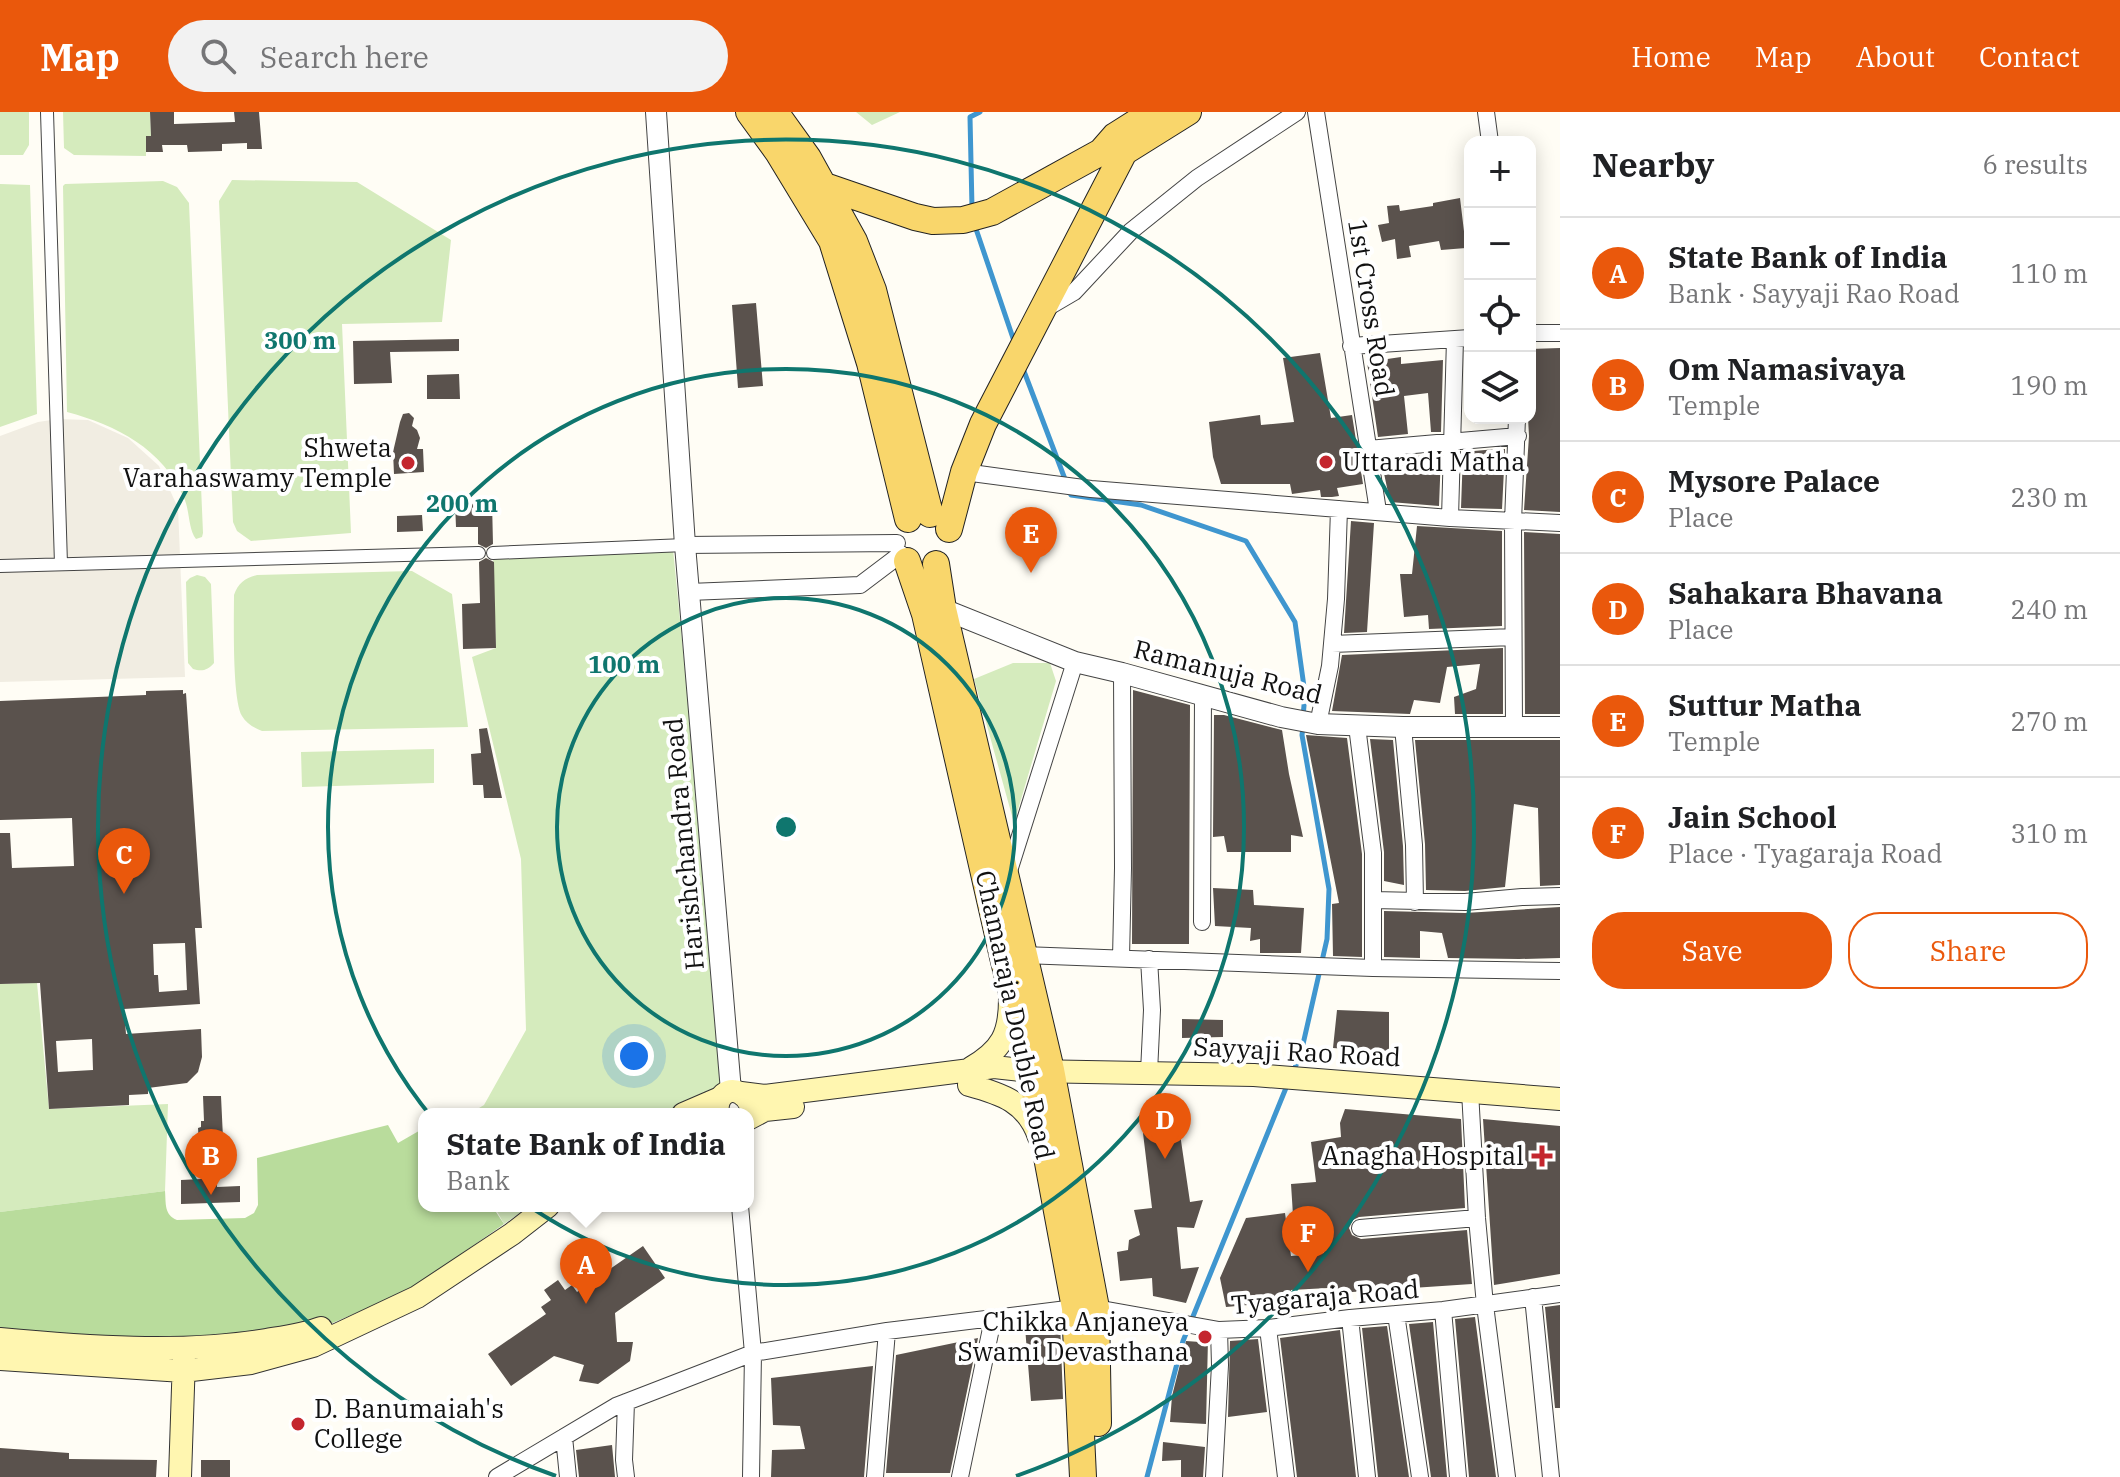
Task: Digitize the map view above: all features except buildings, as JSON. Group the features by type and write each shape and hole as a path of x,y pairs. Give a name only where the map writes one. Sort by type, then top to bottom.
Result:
{"main road":[{"path":"749,112 778,152 816,194 933,221 963,220 992,212 1113,147 1188,112"},
{"path":"775,112 808,158 816,194"},
{"path":"915,536 951,539 950,549 936,564 916,566 915,536 964,472 983,424 1044,310 1113,147 1153,112"},
{"name":"Chamaraja Double Road","path":"816,194 870,363 915,536 925,614 1009,985 1041,1070 1085,1308 1099,1477"},
{"path":"936,564 943,609 1023,955 1041,1070"},
{"path":"1009,985 1010,1018 1006,1035 997,1049 968,1078 1027,1112 1047,1160"},
{"name":"Chamaraja Double Road","path":"1041,1070 1047,1160 1085,1308 1083,1477"},
{"name":"Sayyaji Rao Road","path":"701,1108 728,1099 968,1078 996,1081 1041,1070 1254,1075 1560,1099"},
{"name":"Sayyaji Rao Road","path":"754,1115 765,1110 968,1078"},
{"path":"728,1099 749,1100 750,1108"},
{"path":"0,1339 62,1345 185,1347 250,1343 309,1333 410,1290 520,1212"},
{"path":"0,1359 183,1371 251,1363 313,1346 417,1297 540,1212"},
{"path":"180,1477 185,1347"}],"street":[{"path":"47,112 61,564"},
{"name":"Harishchandra Road","path":"656,112 685,545 728,1099"},
{"path":"1044,310 1074,292 1131,231 1197,178 1297,112"},
{"name":"1st Cross Road","path":"1316,112 1378,511"},
{"path":"1486,112 1489,136"},
{"path":"1536,333 1560,333"},
{"path":"1351,346 1462,339 1452,442 1450,518"},
{"path":"1514,728 1513,522 1517,424"},
{"path":"1368,449 1518,436"},
{"path":"964,472 1091,489 1450,518 1560,523"},
{"path":"1318,724 1330,666 1339,509"},
{"path":"493,553 915,536"},
{"path":"689,592 860,585 915,536"},
{"path":"0,566 479,553"},
{"name":"Ramanuja Road","path":"943,609 1075,662 1281,717 1318,724 1357,726 1560,727"},
{"path":"1332,644 1513,637"},
{"path":"1006,882 1075,662"},
{"path":"1121,958 1122,673"},
{"path":"1202,922 1203,695"},
{"path":"1357,726 1373,853 1373,968"},
{"path":"1403,727 1414,845 1415,902"},
{"path":"1373,900 1465,902 1560,896"},
{"path":"1023,955 1333,967 1560,971"},
{"path":"1149,959 1152,1010 1149,1072"},
{"path":"1470,1091 1485,1305 1507,1477"},
{"path":"741,1212 753,1353 751,1477"},
{"path":"1360,1228 1477,1218"},
{"name":"Tyagaraja Road","path":"500,1476 616,1406 753,1353 887,1331 1085,1308 1219,1330 1443,1310 1560,1294"},
{"path":"1533,1297 1551,1477"},
{"path":"1443,1310 1458,1477"},
{"path":"1396,1314 1420,1477"},
{"path":"1350,1318 1367,1477"},
{"path":"960,1477 993,1319"},
{"path":"1268,1328 1286,1477"},
{"path":"1214,1477 1219,1330"},
{"path":"875,1477 887,1331"},
{"path":"626,1402 626,1477"},
{"path":"564,1437 568,1477"}],"green space":[{"path":"0,112 29,112 29,145 23,155 0,155"},
{"path":"63,112 150,112 151,136 146,137 146,156 74,155 64,148"},
{"path":"856,112 900,112 872,125"},
{"path":"232,180 357,182 451,240 442,322 342,324 351,533 251,541 237,531 233,522 219,201"},
{"path":"163,181 177,187 189,203 203,533 196,539 186,503 175,481 151,453 120,432 67,412 63,186"},
{"path":"0,184 30,185 37,414 0,427"},
{"path":"673,549 727,1093 696,1108 479,1108 484,1105 526,1030 521,859 472,657 496,648 493,553"},
{"path":"412,571 452,594 468,727 262,731 246,721 239,707 234,658 234,595 242,582 257,575"},
{"path":"197,575 205,577 211,584 214,663 202,670 193,669 188,663 186,582"},
{"path":"1013,663 1050,663 1056,681 1014,823 974,679"},
{"path":"434,749 434,783 302,787 301,752"},
{"path":"37,983 49,1109 168,1104 165,1191 0,1212 0,984"},
{"path":"388,1125 398,1143 418,1131 418,1212 496,1212 504,1224 410,1290 309,1333 250,1343 0,1338 0,1212 165,1191 168,1212 177,1220 245,1218 254,1213 258,1205 257,1158"},
{"path":"497,1212 521,1212 504,1224"}],"shaded area":[{"path":"88,420 128,438 159,466 178,508 185,677 0,682 0,436 38,422"}],"waterway":[{"path":"972,208 970,117 980,112"},
{"path":"975,226 1014,341"},
{"path":"1022,366 1071,495 1141,505 1246,541 1295,622 1305,694 1303,717"},
{"path":"1294,1070 1301,1053 1327,939 1329,889 1303,727"},
{"path":"1147,1477 1183,1341 1288,1083"}],"place":[{"name":"Uttaradi Matha","path":"1326,462"},
{"name":"Shweta Varahaswamy Temple","path":"408,463"},
{"name":"Suttur Matha","path":"1031,573"},
{"name":"Mysore Palace","path":"124,894"},
{"name":"Anagha Hospital","path":"1542,1156"},
{"name":"Sahakara Bhavana","path":"1165,1159"},
{"name":"Om Namasivaya","path":"211,1195"},
{"name":"Jain School","path":"1308,1272"},
{"name":"State Bank of India","path":"586,1304"},
{"name":"Chikka Anjaneya Swami Devasthana","path":"1205,1337"},
{"name":"D. Banumaiah's College","path":"298,1424"}]}
